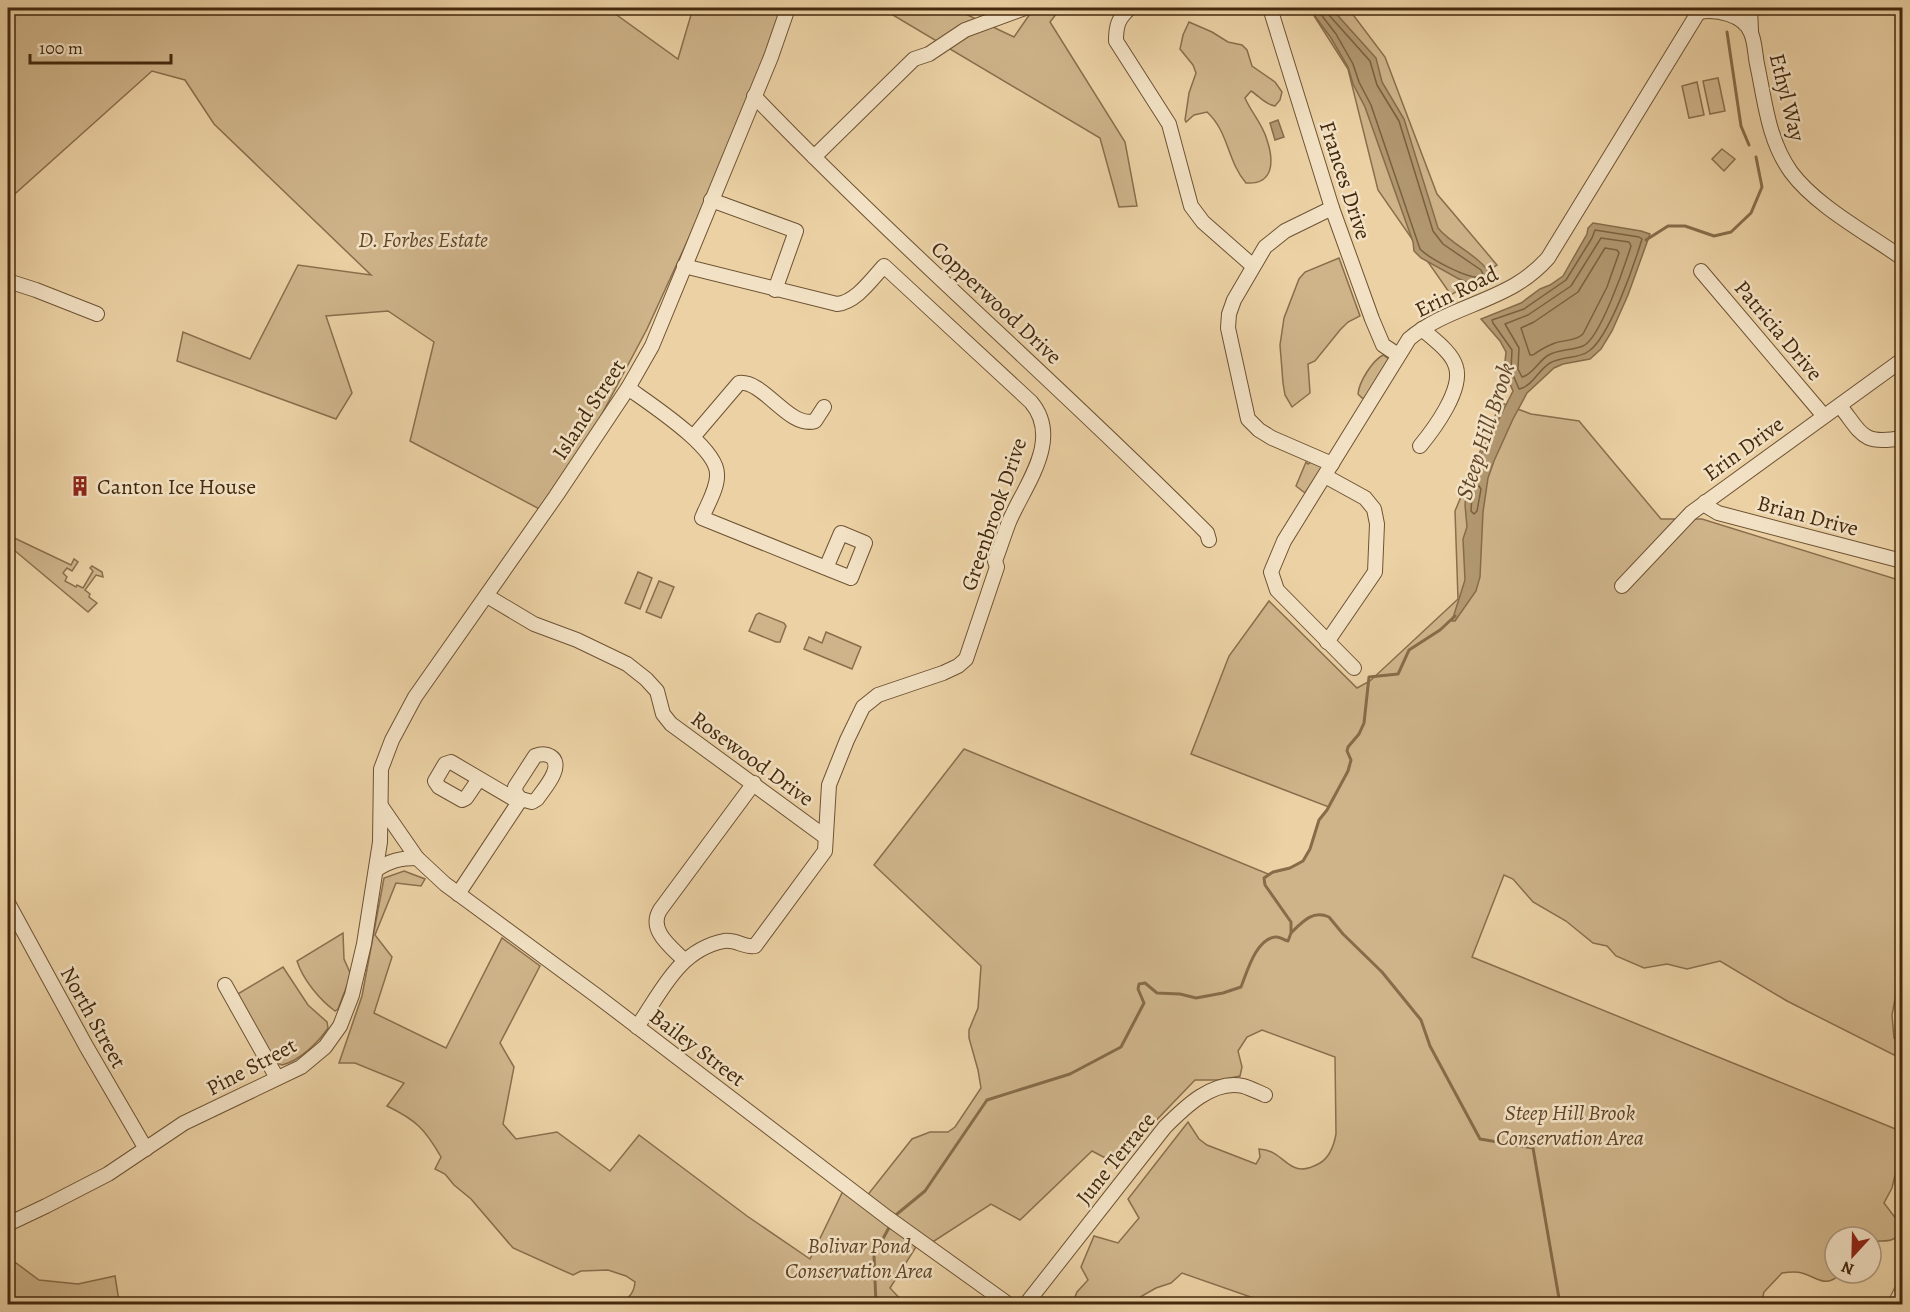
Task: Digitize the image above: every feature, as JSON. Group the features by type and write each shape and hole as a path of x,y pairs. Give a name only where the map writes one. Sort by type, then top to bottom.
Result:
{"street":[{"name":"Island Street","path":"381,806 381,769 392,740 415,697 487,596 628,388 659,332 771,57 788,8"},
{"path":"814,157 914,59 929,54 965,30 1025,8"},
{"path":"1130,8 1119,18 1116,41 1169,124 1191,206 1203,222 1253,266"},
{"name":"Frances Drive","path":"1270,8 1332,208 1380,339 1388,350 1398,355"},
{"name":"Ethyl Way","path":"1750,8 1750,31 1769,124 1776,147 1786,164 1802,185 1817,198 1902,258"},
{"name":"Ethyl Way","path":"1700,10 1717,11 1730,15 1750,31"},
{"name":"Erin Road","path":"1354,668 1281,596 1271,572 1284,541 1409,339 1422,329 1516,285 1548,258 1700,10"},
{"name":"Copperwood Drive","path":"754,96 814,157 1129,455 1207,533 1209,540"},
{"path":"711,200 796,231 775,290"},
{"path":"1327,642 1375,572 1377,524 1374,509 1365,498 1328,470 1272,438 1254,426 1246,416 1228,323 1234,300 1265,247 1277,237 1332,208"},
{"name":"Greenbrook Drive","path":"637,1027 684,960 694,953 725,941 737,942 748,947 755,946 824,854 830,779 863,707 878,695 943,673 958,666 966,659 997,567 995,561 1009,521 1036,467 1043,427 1040,416 1030,402 884,266 852,299 837,304 684,266"},
{"name":"Patricia Drive","path":"1701,271 1824,416"},
{"path":"8,281 97,314"},
{"path":"1420,446 1436,426 1456,385 1457,376 1453,360 1422,329"},
{"name":"Erin Drive","path":"1622,586 1678,525 1705,502 1902,360"},
{"path":"693,437 739,383 750,384 806,422 815,421 824,407"},
{"path":"628,388 693,437 709,455 717,470 717,478 702,518 826,568"},
{"path":"1840,405 1864,436 1870,440 1886,441 1902,438"},
{"name":"Brian Drive","path":"1705,502 1718,513 1902,561"},
{"name":"Rosewood Drive","path":"487,596 534,624 577,640 627,664 642,675 657,691 663,714 671,724 824,836"},
{"path":"458,894 520,801 479,779"},
{"path":"684,960 658,932 655,923 657,914 754,783"},
{"name":"Bailey Street","path":"381,806 417,858 458,894 891,1221 1008,1305"},
{"name":"Pine Street","path":"8,1224 108,1174 184,1123 301,1067 325,1047 340,1026 354,985 364,944 380,842 381,806"},
{"path":"376,870 399,858 417,858"},
{"name":"North Street","path":"8,903 86,1046 146,1149"},
{"path":"225,986 277,1078"},
{"name":"June Terrace","path":"1026,1305 1165,1126 1182,1110 1211,1091 1231,1085 1243,1086 1265,1095"},
{"path":"1894,1305 1902,1290"}],"green space":[{"name":"D. Forbes Estate","path":"8,8 607,8 678,59 693,8 790,8 790,18 647,329 549,514 410,441 434,342 388,311 326,316 352,393 336,419 177,361 183,332 250,359 298,265 371,275 214,124 185,80 152,71 8,200"},
{"path":"881,8 953,8 1014,37 1034,8 1061,8 1050,22 1125,142 1137,206 1119,207 1100,138"},
{"path":"1309,8 1348,8 1385,57 1437,194 1497,265 1451,295 1378,190 1348,69"},
{"path":"1189,22 1228,42 1242,45 1247,50 1252,66 1275,82 1282,92 1275,106 1251,91 1245,98 1263,129 1271,156 1270,170 1262,180 1246,183 1235,165 1220,128 1207,112 1194,115 1186,122 1185,120 1189,93 1196,73 1193,65 1180,49"},
{"path":"1718,78 1725,111 1710,114 1703,81"},
{"path":"1697,82 1704,115 1689,118 1682,86"},
{"path":"1722,149 1735,159 1724,171 1712,159"},
{"path":"1339,258 1360,316 1348,322 1315,361 1308,364 1310,393 1292,407 1285,395 1283,383 1280,345 1284,318 1299,279 1305,272"},
{"path":"1383,355 1389,359 1365,398 1362,398 1358,394 1363,378"},
{"name":"Steep Hill Brook Conservation Area","path":"1504,404 1531,414 1579,421 1661,519 1702,519 1902,581 1902,962 1892,1015 1894,1038 1902,1043 1902,1059 1787,1001 1720,961 1687,969 1667,964 1644,968 1616,956 1607,946 1593,943 1566,921 1533,902 1513,879 1504,875 1472,957 1898,1130 1902,1133 1902,1159 1899,1158 1892,1188 1884,1203 1900,1224 1901,1232 1894,1239 1883,1241 1883,1225 1823,1225 1823,1281 1800,1272 1782,1273 1764,1292 1761,1304 1269,1304 1182,1273 1171,1283 1156,1288 1128,1304 1072,1304 1077,1292 1088,1280 1081,1267 1094,1236 1118,1243 1139,1218 1128,1199 1188,1122 1199,1139 1207,1145 1256,1164 1260,1157 1259,1149 1276,1154 1288,1164 1300,1169 1320,1163 1329,1154 1336,1134 1335,1057 1262,1030 1247,1037 1238,1051 1242,1067 1240,1076 1220,1080 1195,1080 1115,1163 1092,1151 1020,1220 991,1204 928,1245 866,1197 912,1139 930,1132 948,1132 955,1127 981,1088 969,1030 978,1008 981,966 874,865 964,749 1268,874 1290,868 1303,861 1310,849 1319,820 1329,807 1191,754 1229,656 1269,601 1357,688 1370,681 1458,599 1455,511 1495,416"},
{"path":"1310,460 1322,468 1305,493 1296,486 1306,462 1308,464"},
{"path":"8,535 71,565 74,559 78,562 72,571 67,568 63,573 67,577 65,581 76,587 77,585 83,588 93,571 90,568 92,566 102,572 103,577 96,575 85,590 90,594 89,597 97,603 88,612 8,545"},
{"path":"638,572 652,578 640,609 625,603"},
{"path":"659,581 674,587 661,618 646,612"},
{"path":"759,613 784,623 786,626 780,642 749,631"},
{"path":"826,632 861,647 852,669 804,649 809,637 822,643"},
{"name":"Bolivar Pond Conservation Area","path":"404,871 425,879 421,886 396,883 375,935 392,957 374,1013 446,1048 502,938 540,966 500,1043 514,1067 503,1124 516,1139 557,1132 610,1171 639,1135 747,1216 810,1259 843,1191 916,1247 890,1288 905,1304 612,1304 628,1297 633,1291 635,1282 626,1276 608,1270 581,1271 573,1275 513,1248 471,1199 445,1174 435,1169 441,1157 425,1132 413,1121 387,1106 404,1083 355,1063 339,1063 362,996 384,878"},
{"path":"343,933 344,959 351,975 338,1009 335,1011 313,989 297,961"},
{"path":"283,967 308,1005 327,1022 328,1028 308,1051 282,1065 274,1062 236,995"},
{"path":"8,1257 39,1280 78,1284 115,1276 119,1301 128,1304 8,1304"}],"water":[{"path":"1309,8 1331,8 1376,58 1382,82 1404,119 1438,228 1486,268 1491,275 1488,281 1475,285 1459,279 1421,258 1414,251 1413,242 1365,107 1353,84 1348,67 1331,38"},
{"path":"1278,120 1284,137 1275,140 1270,123"},
{"path":"1593,223 1650,234 1628,295 1601,349 1590,359 1554,368 1527,393 1513,419 1488,478 1483,512 1480,577 1476,591 1455,621 1452,621 1465,580 1463,539 1467,527 1466,495 1481,454 1513,391 1504,371 1506,352 1500,341 1481,319 1521,303 1563,276 1587,234 1588,228"}],"waterway":[{"name":"Steep Hill Brook","path":"1727,32 1741,126 1749,145"},
{"name":"Steep Hill Brook","path":"1646,240 1668,226 1685,226 1714,236 1731,232 1751,213 1762,187 1756,157"},
{"name":"Steep Hill Brook","path":"894,1218 925,1191 987,1100 1070,1074 1121,1047 1144,1003 1138,989 1139,984 1145,983 1157,993 1180,994 1196,998 1223,993 1241,987 1253,957 1268,939 1278,937 1288,941 1291,922 1265,885 1264,878 1273,872 1290,868 1303,861 1310,849 1319,820 1348,771 1351,760 1347,751 1364,723 1369,677 1398,674 1409,650 1440,630 1455,616"},
{"path":"1292,932 1313,916 1329,917 1382,972 1421,1020 1430,1046 1480,1139 1533,1148 1560,1304"},
{"name":"Steep Hill Brook","path":"876,1304 874,1255 891,1224"}],"place":[{"name":"Canton Ice House","path":"80,486"}]}
